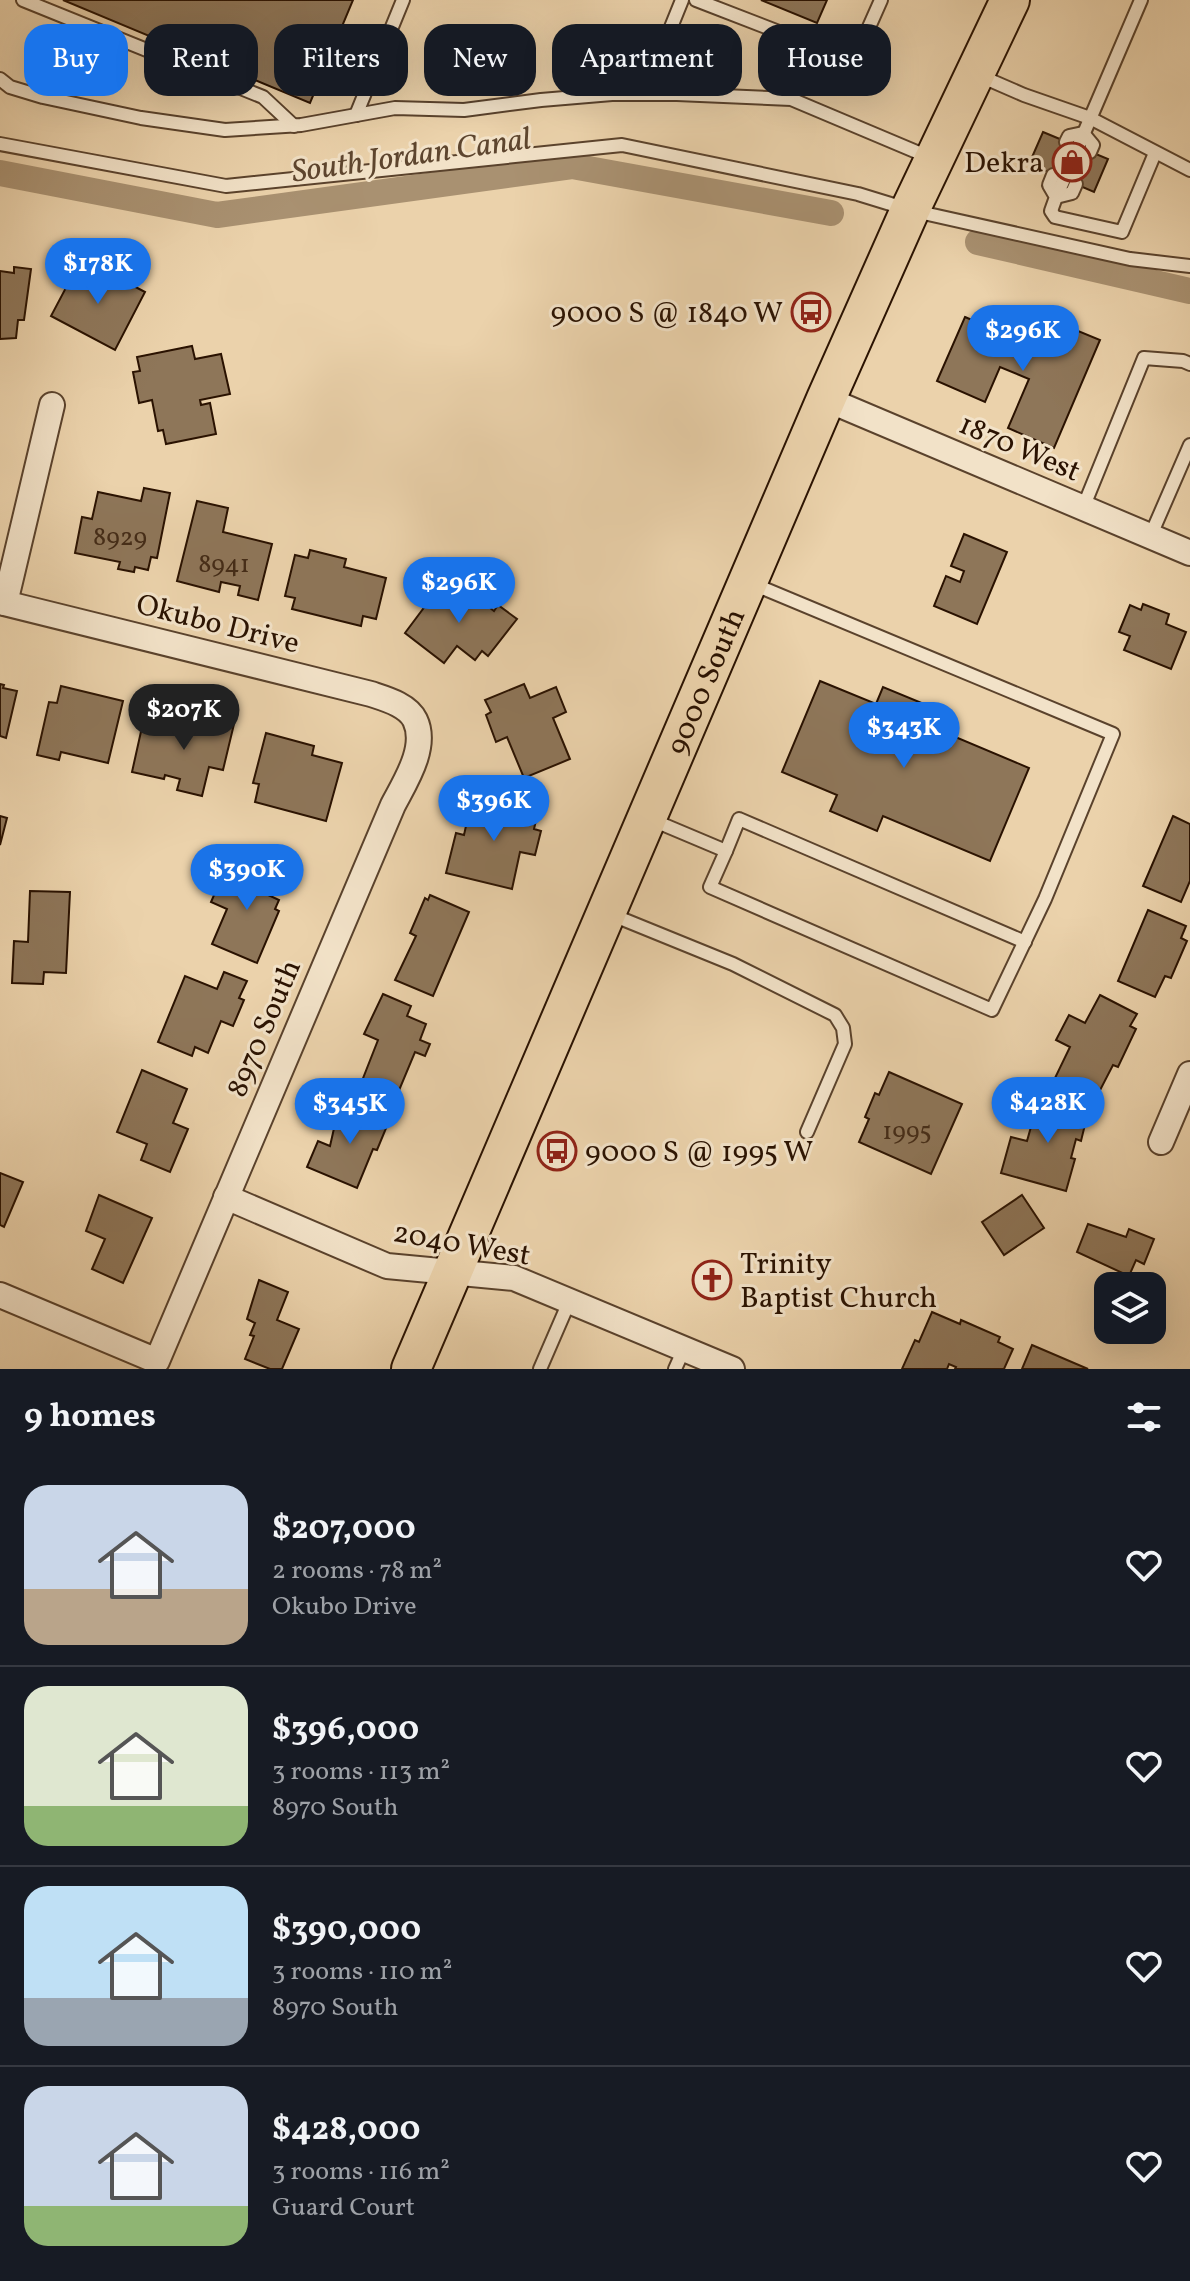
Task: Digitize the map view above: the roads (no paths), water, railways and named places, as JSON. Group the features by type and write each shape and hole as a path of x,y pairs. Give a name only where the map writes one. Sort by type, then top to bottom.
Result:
{"main road":[{"name":"9000 South","path":"411,1369 826,399 910,210 1010,0"}],"street":[{"name":"1870 West","path":"826,399 1190,553"},
{"path":"2,602 52,405"},
{"name":"Okubo Drive","path":"2,602 371,694 399,705 414,718"},
{"name":"8970 South","path":"0,1295 157,1361 393,805 413,765 419,737 414,718"},
{"path":"1161,1142 1190,1074"},
{"name":"2040 West","path":"226,1197 387,1266 514,1278 569,1302 680,1359 732,1369"}],"lane":[{"path":"23,0 263,97 294,126"},
{"path":"356,115 403,0"},
{"path":"672,24 682,0"},
{"path":"696,0 854,61 881,0"},
{"path":"1083,133 1141,0"},
{"path":"976,73 1024,95 1090,118 1190,170"},
{"path":"0,79 10,87 43,97 155,120 225,130 294,126 395,108 464,110 556,98 600,96"},
{"path":"703,96 791,99 934,160"},
{"path":"1083,133 1093,145 1078,147 1069,136 1083,133"},
{"path":"0,144 226,186 622,145 858,194 910,210 1130,259 1190,266"},
{"path":"1056,197 1072,193 1064,179 1049,185 1056,197 1051,211 1055,217 1122,232 1155,153"},
{"path":"1083,508 1144,358 1190,364"},
{"path":"1150,537 1190,445"},
{"path":"748,581 1113,734 1025,942 992,1010 710,887 739,819 1025,942"},
{"path":"647,817 726,851"},
{"path":"607,912 733,964 835,1015 843,1028 845,1044 807,1132"},
{"path":"540,1369 569,1302"}],"waterway":[{"name":"South Jordan Canal","path":"0,173 217,215 572,166 831,213"},
{"name":"South Jordan Canal","path":"978,242 1190,291"}],"place":[{"name":"Dekra","path":"1072,162"},
{"name":"9000 S @ 1840 W","path":"811,312"},
{"name":"9000 S @ 1995 W","path":"557,1151"},
{"name":"Trinity Baptist Church","path":"712,1280"}]}
